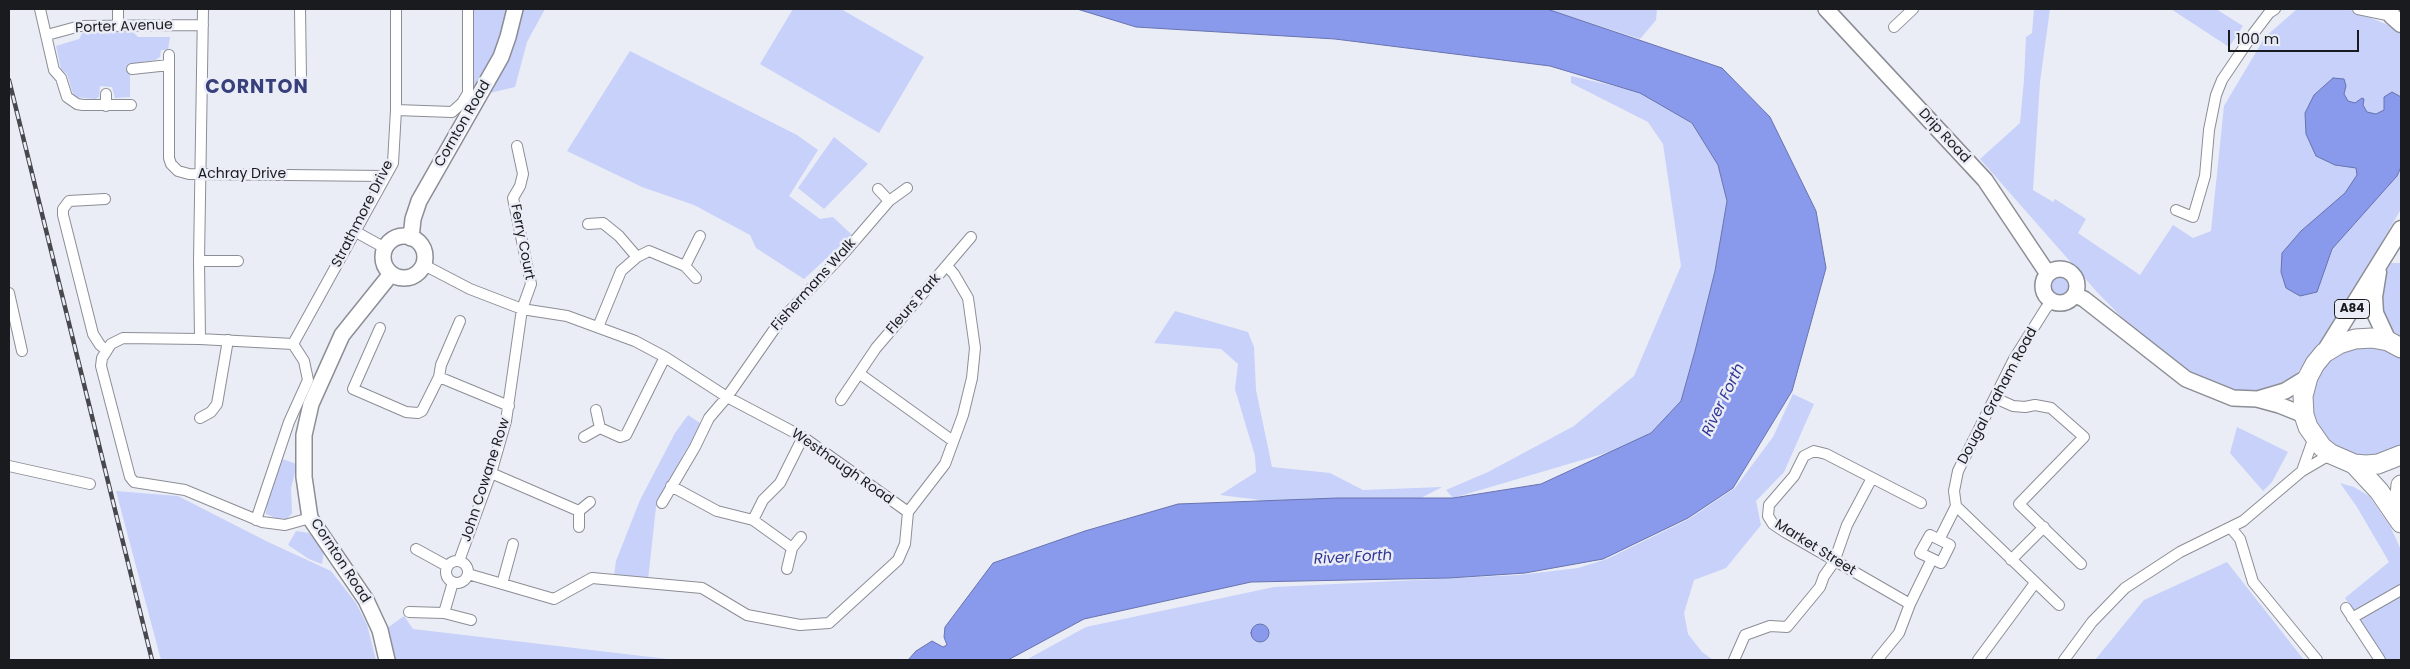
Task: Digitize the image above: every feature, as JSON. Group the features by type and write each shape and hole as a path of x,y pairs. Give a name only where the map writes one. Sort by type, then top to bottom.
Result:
{"highway":[{"name":"A84","path":"2395,345 2372,338 2355,339 2339,344 2324,353 2308,377 2303,396 2304,415 2314,437 2331,454 2354,464 2380,490 2400,520"},
{"name":"A84","path":"2354,464 2378,464 2401,455"},
{"name":"A84","path":"2400,520 2401,485"}],"main road":[{"name":"Cornton Road","path":"411,238 413,219 419,201 501,57 515,9"},
{"name":"Drip Road","path":"1826,9 1985,180 2048,274"},
{"name":"A84","path":"2324,353 2401,229"},
{"path":"398,237 411,238 423,248 425,256 424,265 419,272 409,278 400,278 391,274 383,260 385,248 398,237"},
{"name":"A84","path":"2379,264 2374,297 2374,313 2395,345"},
{"path":"2058,269 2068,271 2075,279 2074,294 2068,301 2053,301 2048,298 2043,289 2043,283 2048,274 2058,269"},
{"name":"Cornton Road","path":"387,660 380,630 366,600 310,518 304,477 304,435 311,404 342,335 391,274"},
{"path":"2074,294 2084,299 2186,379 2233,398 2257,399 2304,415"},
{"path":"2257,399 2285,391 2308,377"}],"street":[{"path":"40,9 54,70 61,78 67,97 77,104 131,105"},
{"path":"118,9 118,26"},
{"path":"200,338 203,9"},
{"path":"300,9 301,78"},
{"name":"Strathmore Drive","path":"293,344 393,163 396,110 396,9"},
{"path":"396,110 452,112 462,103 468,93 468,9"},
{"path":"1894,26 1913,9"},
{"path":"2176,210 2193,217 2205,176 2209,130 2216,95 2222,80 2237,58 2269,13 2275,9"},
{"path":"2358,9 2394,16"},
{"name":"Porter Avenue","path":"47,35 80,26 203,25"},
{"name":"Achray Drive","path":"132,69 169,60 169,158 175,168 183,173 385,176"},
{"path":"106,94 106,106"},
{"name":"Ferry Court","path":"517,146 523,174 520,186 513,198 531,284 522,309"},
{"name":"Fishermans Walk","path":"662,503 695,448 706,423 727,397 780,321 845,252 889,201 907,188"},
{"path":"878,189 889,201"},
{"path":"105,199 70,201 64,209 63,215 93,334 106,350"},
{"path":"588,224 604,224 619,236 637,257"},
{"path":"356,232 385,248"},
{"path":"685,266 700,236"},
{"name":"Fleurs Park","path":"841,400 876,348 971,237"},
{"path":"598,327 621,272 637,257 649,251 685,266 696,278"},
{"path":"200,260 238,261"},
{"name":"Westhaugh Road","path":"424,265 470,289 522,309 567,316 635,342 665,357 727,397 803,436 908,512 905,544 898,560 829,623 800,625 747,615 702,588 592,578 554,599 502,584"},
{"path":"908,512 945,464 968,395 975,348 968,298 947,266"},
{"path":"9,293 22,350"},
{"name":"Dougal Graham Road","path":"1956,506 1954,491 1958,470 2014,359 2046,308 2053,301"},
{"name":"John Cowane Row","path":"459,561 491,473 509,406 522,309"},
{"path":"380,328 353,389 406,412 418,413 422,411 439,377 441,365 460,321"},
{"path":"256,520 289,422 308,380 304,361 293,344 200,338 123,338 111,344 102,358 101,366 130,477 134,482 185,490 256,520 274,525 285,525 310,518"},
{"path":"200,418 211,412 217,404 228,340"},
{"path":"600,428 620,437 626,435 665,357"},
{"path":"860,374 953,441"},
{"path":"439,377 509,406"},
{"path":"1995,398 2013,406 2025,407 2035,405 2050,408 2084,437 2019,504 2081,564"},
{"path":"596,410 600,428"},
{"path":"584,437 600,428"},
{"path":"753,520 763,500 780,483 803,436"},
{"path":"2302,471 2314,437"},
{"name":"Market Street","path":"1910,604 1834,562 1773,524 1768,516 1769,505 1794,476 1804,456 1814,451 1826,454 1921,503"},
{"path":"2064,660 2092,622 2125,588 2180,552 2243,521 2302,471 2331,454"},
{"path":"9,466 90,484"},
{"path":"491,473 579,511"},
{"path":"1734,660 1745,635 1770,626 1787,627 1820,587 1824,576 1834,562 1848,525 1872,478"},
{"path":"671,486 717,512 753,520 792,548"},
{"path":"579,511 590,502"},
{"path":"1940,538 1956,506 2059,605"},
{"path":"579,511 579,527"},
{"path":"2011,560 2044,527"},
{"path":"2231,528 2240,539 2253,582 2316,660"},
{"path":"1930,535 1950,544 1941,563 1932,559 1920,553 1930,535"},
{"path":"787,569 792,548 801,537"},
{"path":"468,574 502,584 513,544"},
{"path":"416,549 447,566"},
{"path":"1876,660 1899,633 1910,604 1932,559"},
{"path":"459,561 467,567 468,574 462,581 453,582 447,577 447,566 452,562 459,561"},
{"path":"444,613 453,582"},
{"path":"1978,660 2035,583"},
{"path":"2352,618 2401,590"},
{"path":"2346,608 2380,660"},
{"path":"410,612 444,613 471,620"}],"shaded area":[{"path":"470,9 545,9 527,42 515,87 473,97"},
{"path":"793,9 841,9 924,57 879,133 760,64"},
{"path":"1547,9 1657,9 1656,20 1640,39"},
{"path":"2034,9 2050,9 2040,82 2033,190 2053,202 2055,199 2086,219 2078,233 2140,275 2173,225 2193,238 2211,231 2224,106 2265,37 2297,9 2348,9 2401,30 2401,209 2323,343 2294,376 2258,396 2229,393 2202,382 2147,343 2097,292 1980,159 2020,123 2026,37 2032,33"},
{"path":"2171,9 2216,9 2243,26 2229,47"},
{"path":"130,29 138,37 170,37 168,50 161,50 160,57 155,60 130,64 130,97 115,98 112,87 100,86 99,97 95,99 75,97 67,74 61,69 56,46 79,39 83,32"},
{"path":"630,51 797,135 818,150 789,196 820,219 833,217 852,235 804,279 756,248 750,235 694,205 642,187 567,151"},
{"path":"1571,76 1640,92 1692,123 1718,165 1727,201 1715,271 1695,351 1681,401 1651,433 1623,448 1453,498 1446,490 1488,472 1574,426 1634,376 1681,266 1663,144 1648,122 1571,83"},
{"path":"834,137 868,164 824,209 798,188"},
{"path":"2391,263 2401,263 2401,338 2385,323 2379,283"},
{"path":"2060,276 2067,279 2070,286 2067,293 2060,296 2053,293 2050,286 2053,279"},
{"path":"1175,311 1248,332 1254,347 1256,390 1272,467 1330,473 1363,490 1442,487 1421,498 1293,504 1220,495 1256,472 1255,456 1235,389 1238,364 1221,349 1154,343"},
{"path":"2367,342 2401,354 2401,446 2371,459 2334,449 2310,420 2310,383 2331,353"},
{"path":"1793,394 1814,404 1784,472 1756,501 1761,525 1726,568 1694,580 1684,613 1688,634 1702,652 1713,660 1026,660 1086,627 1274,587 1519,575 1578,568 1607,559 1689,519 1735,488 1773,437"},
{"path":"688,415 700,423 694,438 684,453 656,507 648,580 614,576 616,561 640,500 675,433"},
{"path":"2237,427 2288,452 2272,482 2263,491 2230,453"},
{"path":"279,458 297,464 291,488 292,513 287,519 276,518 266,514 267,501"},
{"path":"2340,483 2354,487 2369,496 2390,526 2401,550 2401,660 2385,660 2345,598 2389,562 2357,507"},
{"path":"116,491 178,496 268,542 331,571 356,603 367,625 376,660 161,660"},
{"path":"296,531 309,533 324,551 322,564 309,559 288,545"},
{"path":"2227,562 2304,660 2095,660 2144,600"},
{"path":"404,616 413,629 676,660 394,660 386,629"}],"water":[{"name":"River Forth","path":"1077,9 1547,9 1722,68 1770,117 1816,211 1826,268 1792,391 1733,488 1688,518 1603,559 1525,573 1449,578 1251,582 1084,619 1008,660 908,660 916,651 932,641 943,647 947,645 944,637 945,627 993,563 1085,531 1178,504 1338,498 1453,498 1541,484 1651,433 1681,401 1695,351 1715,271 1727,201 1718,165 1692,123 1640,93 1550,66 1335,39 1136,27"},
{"path":"2333,78 2344,79 2346,86 2344,94 2348,101 2355,103 2362,98 2364,99 2363,105 2367,112 2376,114 2384,110 2384,97 2392,92 2401,97 2401,167 2397,176 2332,249 2317,292 2300,296 2286,288 2281,272 2282,253 2301,231 2345,193 2357,175 2356,168 2335,165 2316,156 2306,134 2305,113 2314,95"},
{"path":"1260,624 1266,627 1269,633 1266,639 1260,642 1254,639 1251,633 1254,627"}],"railway":[{"path":"9,80 152,660"}],"district":[{"name":"CORNTON","path":"257,88"}]}
